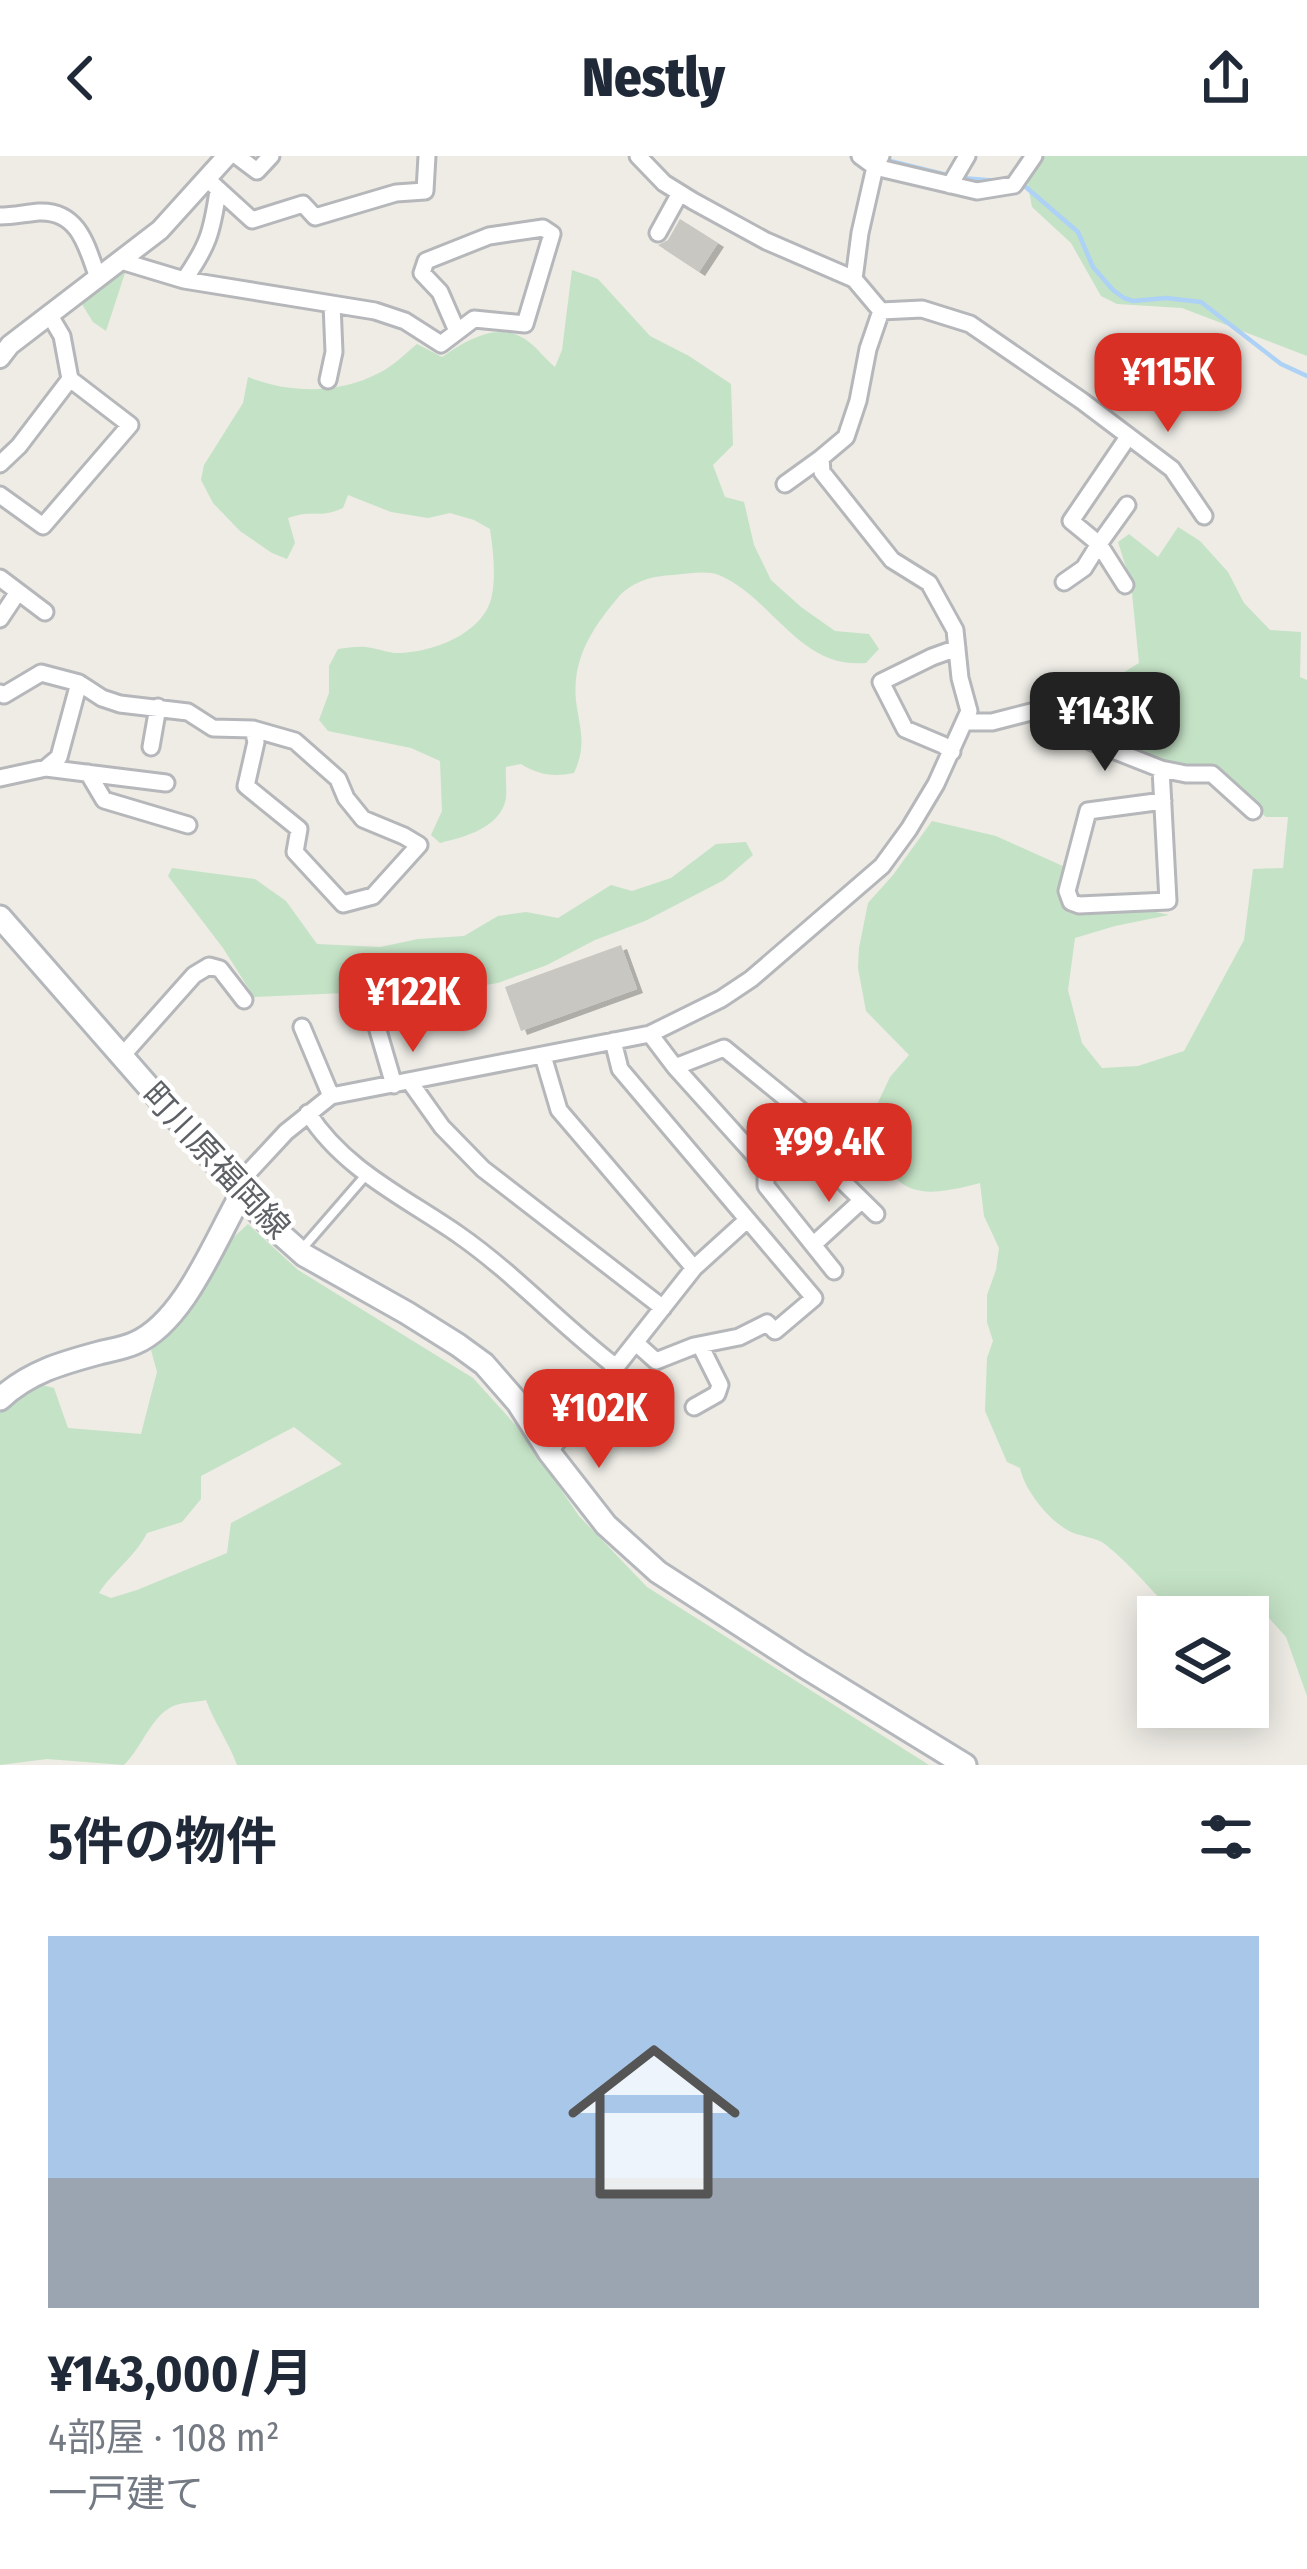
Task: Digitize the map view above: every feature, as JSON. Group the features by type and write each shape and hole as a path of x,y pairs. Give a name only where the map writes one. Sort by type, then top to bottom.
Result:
{"main road":[{"name":"町川原福岡線","path":"0,917 241,1195 300,1251 484,1364 606,1525 658,1572 965,1765"},
{"path":"0,1399 18,1382 50,1367 136,1343 159,1327 175,1311 241,1195"}],"street":[{"path":"0,358 10,345 213,185 227,156"},
{"path":"237,156 257,171 272,156"},
{"path":"213,185 252,220 303,205 315,217 396,193 425,191 427,156"},
{"path":"638,156 680,194 766,241 854,279 881,311"},
{"path":"860,156 977,191 1014,185 1034,156"},
{"path":"950,184 967,156"},
{"path":"854,279 878,161"},
{"path":"184,280 205,251 213,229 213,185"},
{"path":"658,233 680,194"},
{"path":"0,216 64,214 78,228 98,278"},
{"path":"121,261 184,280 375,311 406,321 441,344 474,319 525,324 552,234 543,228 489,236 426,261 422,272 440,292 457,332"},
{"path":"328,380 334,352 332,304"},
{"path":"881,311 922,309 970,324 1082,400 1172,470 1204,516"},
{"path":"785,484 846,437 881,311"},
{"path":"0,495 43,526 130,425 70,379 62,336 49,314"},
{"path":"0,464 70,379"},
{"path":"1125,585 1099,544 1071,521 1128,437"},
{"path":"241,1195 246,1175 286,1132 332,1096 650,1034 751,979 882,866 909,829 969,711 955,630 929,583 892,560 822,472 821,458"},
{"path":"1064,582 1084,568 1127,505"},
{"path":"0,578 45,612"},
{"path":"0,619 18,592"},
{"path":"952,752 905,729 881,682 957,648"},
{"path":"0,693 41,673 79,683 120,704 188,712 213,728 253,728 295,741 338,779 362,820 419,845 373,896 343,904 295,852 299,829 246,786 256,742 253,728"},
{"path":"46,768 59,757 79,683"},
{"path":"151,747 158,707"},
{"path":"965,722 992,722 1035,711 1090,741 1161,769 1212,774 1253,812"},
{"path":"0,778 46,768 166,783"},
{"path":"1161,769 1163,801 1168,901 1071,902 1066,891 1088,811 1163,801"},
{"path":"88,773 104,800 188,826"},
{"path":"121,1057 194,975 209,966 220,969 244,1000"},
{"path":"302,1027 332,1096"},
{"path":"377,1027 402,1083 483,1169 663,1308"},
{"path":"650,1034 766,1168 766,1186 834,1271"},
{"path":"613,1041 620,1069 814,1298 776,1330 767,1323 739,1337 656,1361 636,1343"},
{"path":"675,1067 724,1048 832,1136 809,1162 766,1168"},
{"path":"543,1056 559,1110 694,1268"},
{"path":"308,1113 367,1174 460,1236 616,1367"},
{"path":"818,1157 876,1214"},
{"path":"814,1244 861,1201"},
{"path":"548,1452 694,1268 747,1220"},
{"path":"694,1407 717,1394 720,1385 700,1345"}],"lane":[{"path":"300,1251 367,1174"}],"green space":[{"path":"1045,156 1307,156 1307,356 1182,308 1117,304 1101,296 1071,243 1032,207 1026,176"},
{"path":"126,270 106,331 93,322 80,301"},
{"path":"572,270 598,279 650,336 731,384 733,445 713,465 725,497 744,502 754,545 771,580 835,631 869,634 879,649 866,663 822,655 719,575 696,573 642,581 607,611 580,659 576,701 581,746 574,773 546,774 521,764 506,767 506,798 497,817 480,830 440,843 431,835 442,811 440,761 411,748 328,731 319,720 329,693 329,666 338,649 424,650 454,639 479,621 493,587 490,529 450,513 428,518 391,512 348,495 343,508 288,518 295,543 287,559 240,531 213,503 201,480 204,465 243,403 248,377 297,389 348,385 379,373 417,344 442,357 471,340 503,332 525,339 555,367 562,350"},
{"path":"1178,527 1200,541 1228,572 1244,603 1270,630 1301,632 1300,677 1307,680 1307,1696 1286,1637 1269,1618 1269,1596 1158,1596 1106,1545 1071,1532 1039,1505 1020,1468 1007,1462 985,1411 987,1358 993,1341 987,1295 999,1248 984,1216 980,1183 938,1191 909,1188 887,1169 864,1132 890,1077 909,1055 866,1011 858,968 868,903 932,821 996,836 1065,867 1063,895 1072,911 1130,906 1169,915 1075,938 1068,990 1082,1043 1102,1068 1138,1066 1184,1051 1244,940 1253,869 1283,868 1288,817 1266,817 1240,793 1206,778 1180,783 1126,766 1105,743 1105,727 1114,716 1121,674 1139,663 1131,583 1118,542 1129,534 1158,557"},
{"path":"746,842 753,855 724,880 645,921 498,983 406,997 368,992 254,997 168,876 172,868 255,879 286,901 317,944 380,947 464,936 498,916 526,912 558,918 611,885 632,891 671,878 716,844"},
{"path":"248,1224 298,1270 473,1378 521,1431 579,1516 647,1587 929,1765 237,1765 206,1700 168,1709 124,1765 47,1759 0,1765 0,1412 38,1384 54,1388 68,1428 141,1434 157,1372 151,1350 196,1302 223,1247","holes":["294,1427 342,1464 231,1523 227,1553 137,1590 111,1598 99,1593 147,1533 182,1522 201,1499 201,1476"]}],"building":[{"path":"680,219 718,243 699,272 658,245 668,240"},
{"path":"621,945 637,989 521,1031 505,987"}],"waterway":[{"path":"886,160 951,176"},
{"path":"962,178 998,181"},
{"path":"1020,182 1078,232 1093,267 1124,298 1201,302 1281,364 1307,376"}]}
